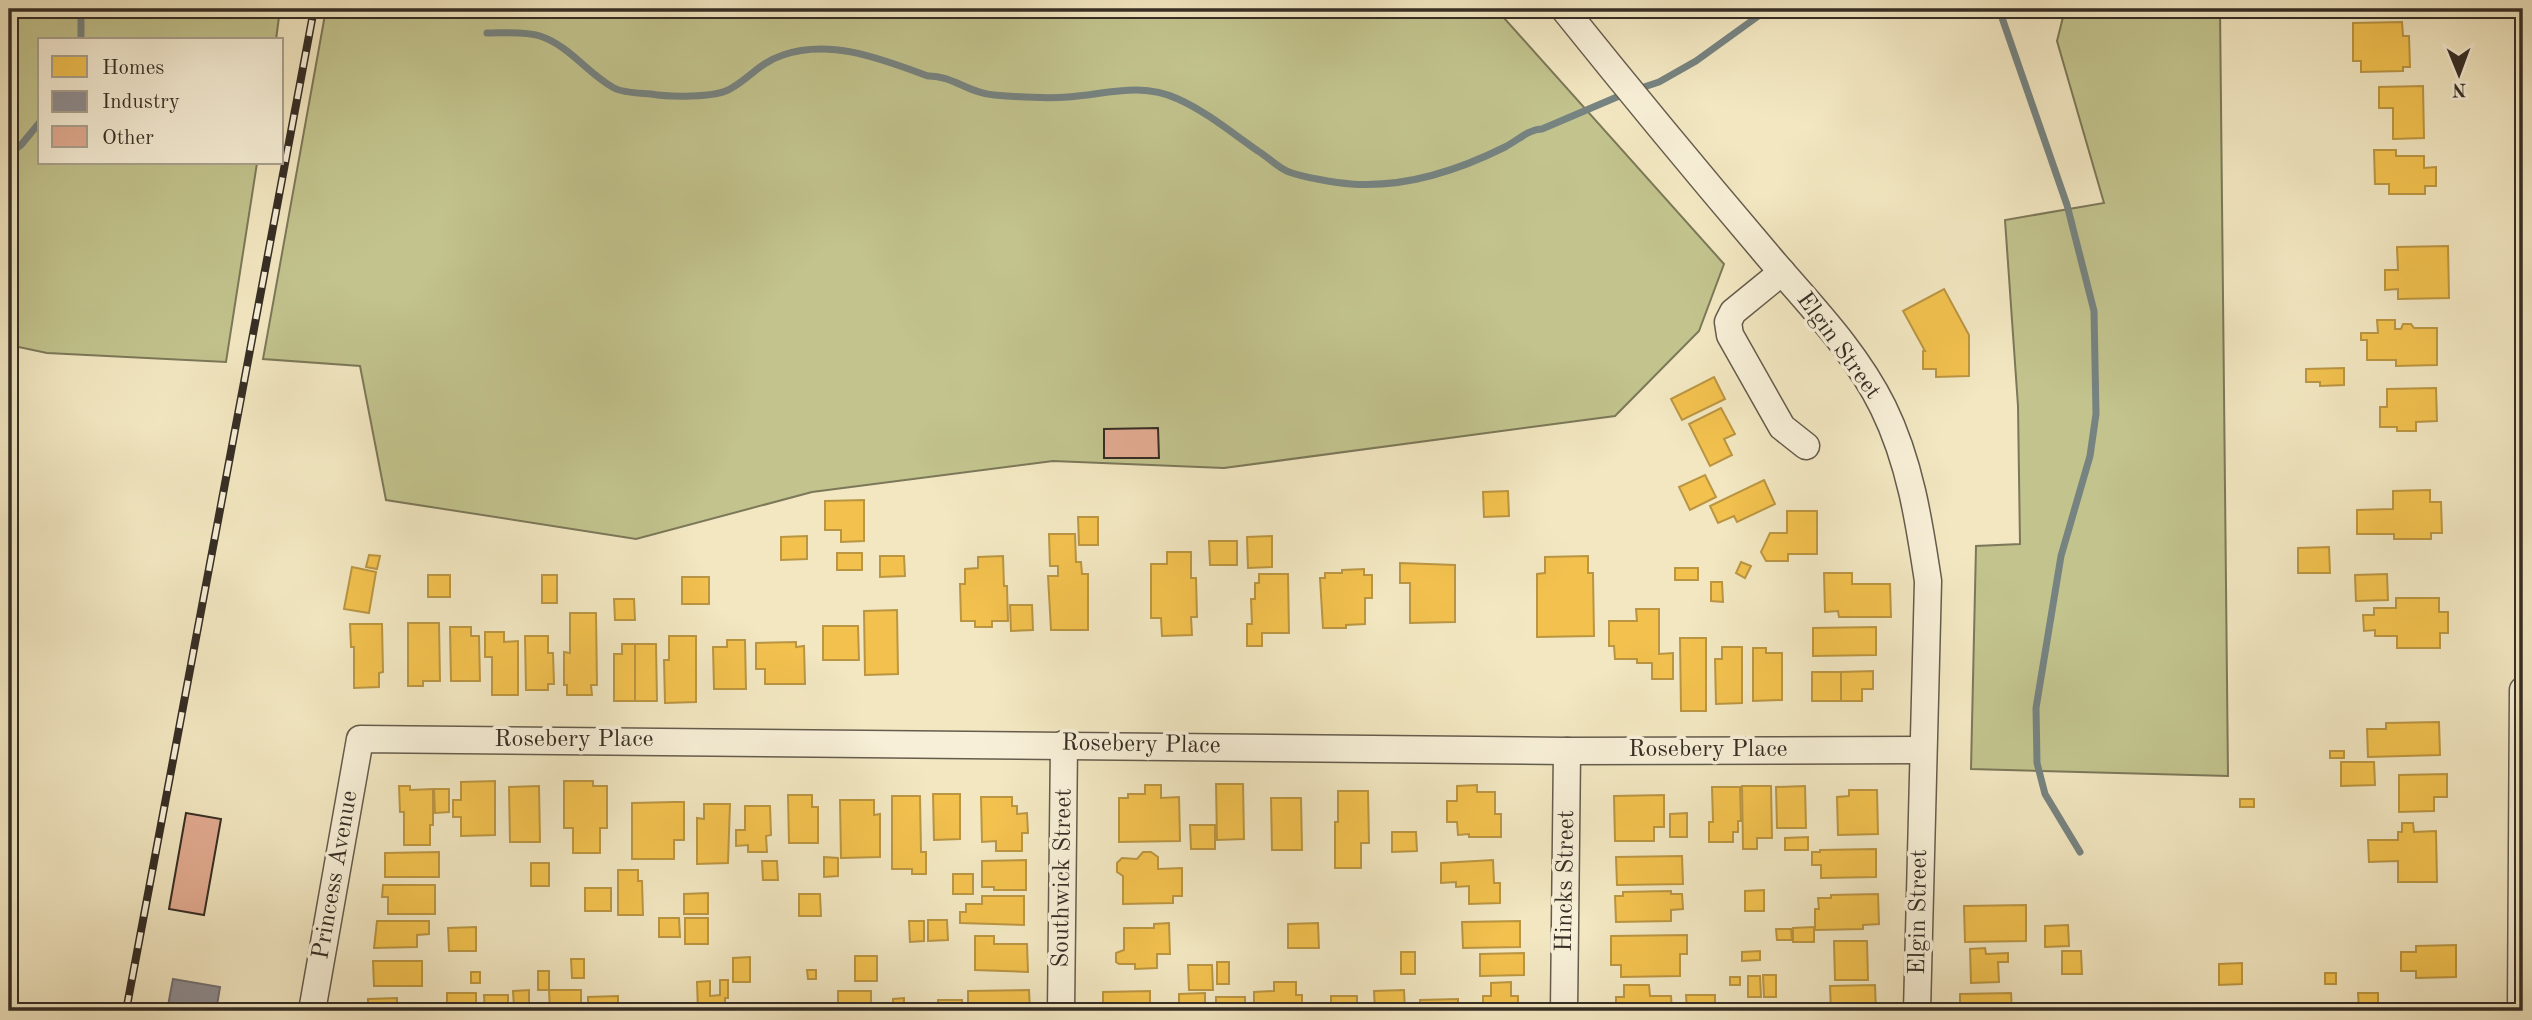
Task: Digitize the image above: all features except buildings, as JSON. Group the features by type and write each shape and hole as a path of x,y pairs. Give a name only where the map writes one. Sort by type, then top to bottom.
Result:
{"street":[{"name":"Elgin Street","path":"1564,9 1837,338 1884,408 1910,478 1919,518 1927,581 1917,1011"},
{"path":"1782,272 1733,312 1728,322 1730,335 1782,427 1806,446"},
{"path":"2521,1011 2523,690"},
{"name":"Rosebery Place","path":"360,739 1567,751 1922,750"},
{"name":"Princess Avenue","path":"312,1011 360,739"},
{"name":"Southwick Street","path":"1061,1011 1064,744"},
{"name":"Hincks Street","path":"1564,1011 1567,751"}],"green space":[{"path":"9,9 280,9 276,38 38,38 38,164 257,164 226,362 47,353 9,345"},
{"path":"326,9 1496,9 1724,264 1699,331 1615,416 1224,468 1053,461 812,492 636,539 386,500 360,366 263,359"},
{"path":"2065,9 2220,9 2228,776 1971,769 1976,546 2020,544 2018,406 2005,220 2104,203 2057,41"}],"waterway":[{"path":"81,9 81,38"},
{"path":"1635,90 1659,82 1696,61 1768,9"},
{"path":"1999,9 2067,205 2094,311 2096,414 2090,456 2061,556 2036,708 2037,763 2045,794 2080,852"},
{"path":"487,33 540,36 561,46 614,88 659,95 691,96 723,92 775,58 801,50 820,49 857,53 928,76 945,78 986,94 1050,98 1124,90 1151,91 1178,99 1199,110 1285,170 1311,178 1351,184 1391,183 1449,170 1487,156 1532,131 1624,94"},
{"path":"9,154 21,145 38,124"}],"railway":[{"path":"126,1011 314,9"}]}
